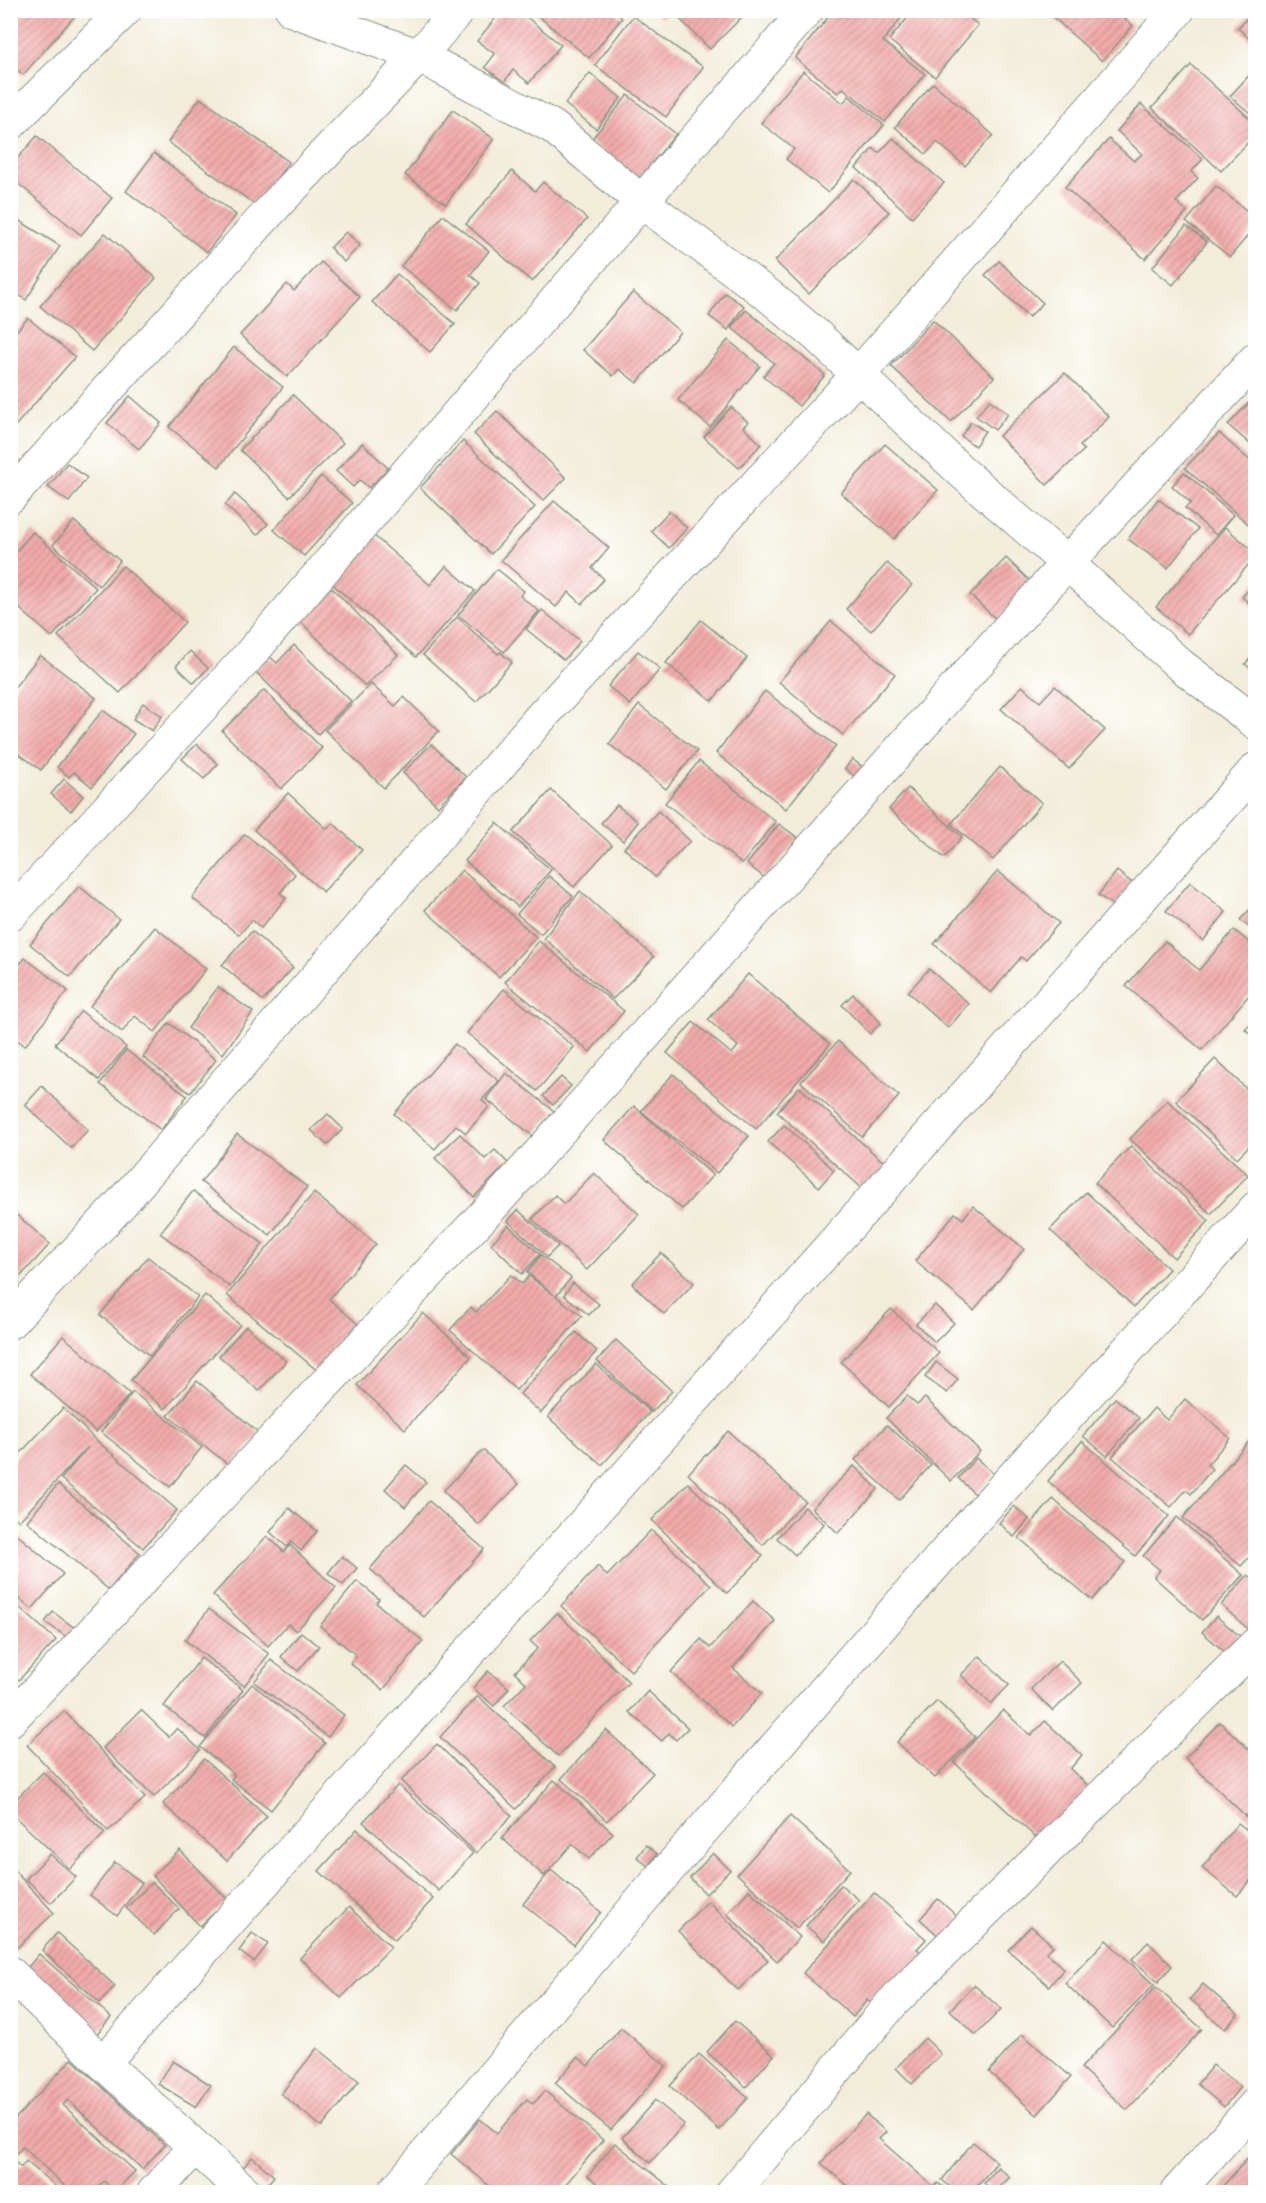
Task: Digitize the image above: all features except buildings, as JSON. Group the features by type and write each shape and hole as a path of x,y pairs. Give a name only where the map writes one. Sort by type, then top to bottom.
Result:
{"street":[{"path":"10,124 125,10"},
{"path":"292,10 419,56 554,127 642,202 768,295 816,335 963,473 1068,563 1179,664 1256,723"},
{"path":"10,497 282,198 419,56 458,10"},
{"path":"10,915 247,658 807,10"},
{"path":"10,1322 118,1207 541,717 858,375 1178,10"},
{"path":"10,1720 494,1204 1068,563 1256,358"},
{"path":"103,2063 1256,769"},
{"path":"394,2193 652,1888 973,1521 1256,1208"},
{"path":"733,2193 893,2002 1256,1644"},
{"path":"10,1973 103,2063 245,2193"},
{"path":"1176,2193 1256,2104"},
{"path":"154,2193 195,2147"}]}
